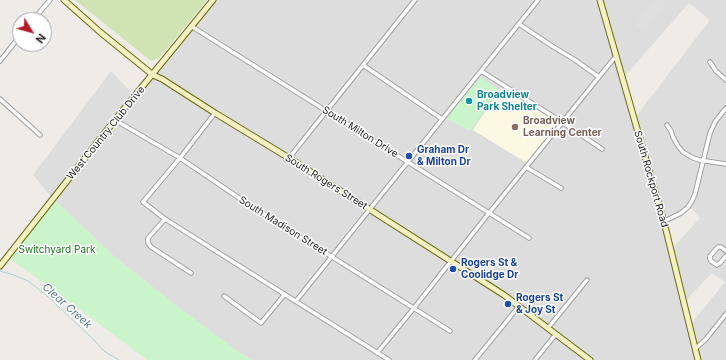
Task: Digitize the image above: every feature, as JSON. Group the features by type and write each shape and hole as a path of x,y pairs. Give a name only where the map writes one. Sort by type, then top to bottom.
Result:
{"street":[{"path":"40,12 50,0"},
{"name":"South Rogers Street","path":"64,0 100,32 153,74 451,260 504,295 590,360"},
{"name":"West Country Club Drive","path":"1,265 115,120 213,0"},
{"path":"289,158 415,0"},
{"path":"296,301 407,161 538,0"},
{"name":"South Rockport Road","path":"600,0 663,222 698,360"},
{"path":"519,24 599,77"},
{"name":"South Milton Drive","path":"191,26 529,238"},
{"path":"0,60 12,46"},
{"path":"377,352 616,56"},
{"path":"710,62 716,71 726,80"},
{"path":"363,65 442,119"},
{"path":"481,71 562,122 602,150"},
{"path":"0,99 40,135"},
{"path":"663,222 682,213 690,204 695,194 712,128 726,108"},
{"path":"215,112 180,158 143,202 165,219 388,360"},
{"name":"South Madison Street","path":"115,120 180,158 248,204 450,331"},
{"path":"667,126 683,152 694,159 726,164"},
{"path":"526,167 561,188"},
{"path":"165,219 148,238 148,242 151,247 191,273"},
{"path":"725,248 718,247 710,256 710,259 717,265 726,256"},
{"path":"548,328 587,280"},
{"path":"224,296 261,323 285,294"},
{"path":"475,360 519,306"},
{"path":"695,349 706,339 726,314"},
{"path":"534,360 556,334"}],"shaded area":[{"path":"209,0 726,0 726,360 251,360 174,304 115,257 52,198 33,175 111,71 133,94","holes":["689,3 710,20 634,119 623,78","691,208 700,218 671,250 662,220","712,273 725,282 691,324 684,302"]},
{"path":"654,0 664,0 667,2 645,32 635,25"},
{"name":"Broadview Learning Center","path":"501,88 558,123 527,163 473,130"}],"green space":[{"path":"75,0 207,0 159,58 151,61"},
{"path":"480,77 499,90 470,131 445,118"},
{"name":"Switchyard Park","path":"52,198 115,257 174,304 251,360 147,360 50,287 8,258"}],"waterway":[{"name":"Clear Creek","path":"0,271 28,281 45,294 104,351 119,360"}],"place":[{"name":"Broadview Park Shelter","path":"469,101"},
{"name":"Broadview Learning Center","path":"515,127"},
{"name":"Graham Dr & Milton Dr","path":"409,156"},
{"name":"Rogers St & Coolidge Dr","path":"453,269"},
{"name":"Rogers St & Joy St","path":"508,304"}]}
